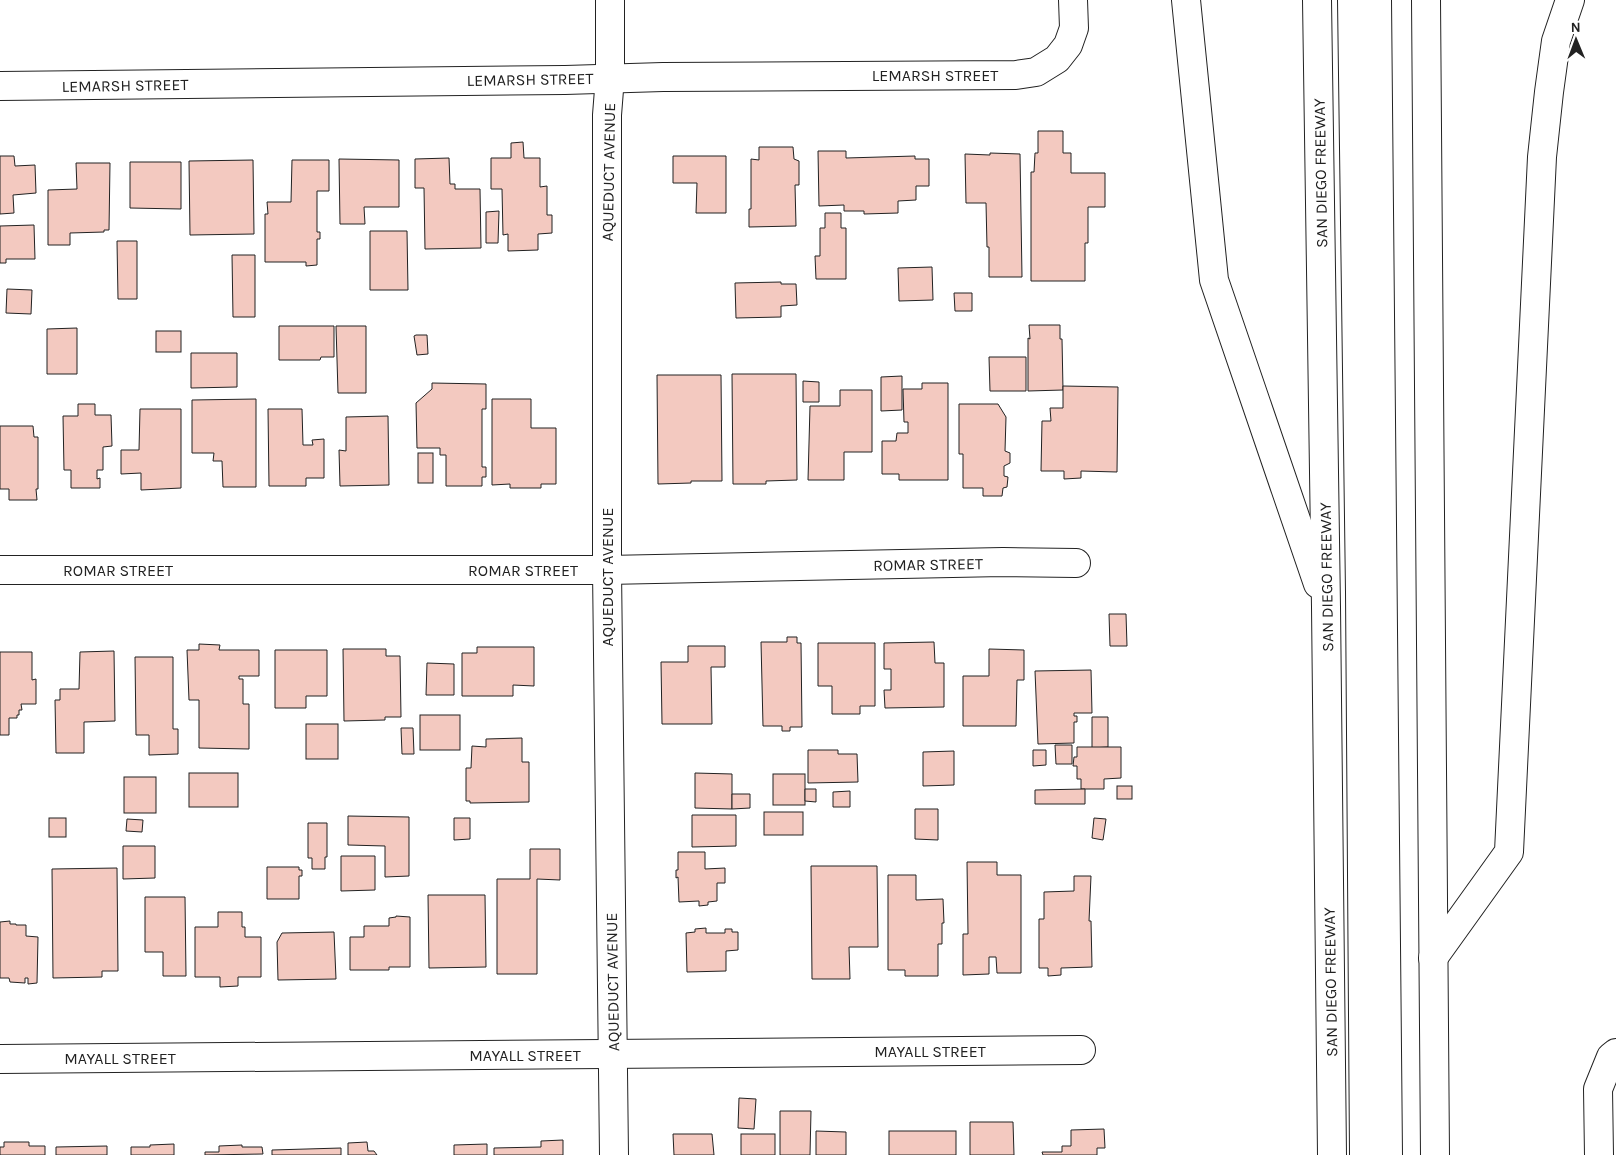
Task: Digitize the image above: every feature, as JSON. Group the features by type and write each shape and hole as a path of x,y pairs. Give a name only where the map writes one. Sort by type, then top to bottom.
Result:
{"main road":[{"name":"AQUEDUCT AVENUE","path":"610,0 610,77 607,115 607,570 614,1155"},
{"name":"LEMARSH STREET","path":"0,86 565,80 610,77 1016,75 1036,72 1057,59 1068,45 1074,28 1073,0"},
{"path":"1186,0 1214,280 1326,607"},
{"name":"SAN DIEGO FREEWAY","path":"1317,0 1332,1155"},
{"path":"1352,0 1360,602 1364,1155"},
{"path":"1377,0 1383,826 1388,1155"},
{"path":"1426,0 1435,1155"},
{"path":"1433,958 1509,852 1542,157 1556,41 1570,0"},
{"name":"ROMAR STREET","path":"0,570 607,570 1003,562 1076,563"},
{"name":"MAYALL STREET","path":"0,1059 1081,1050"},
{"path":"1599,1155 1598,1089 1613,1055"}],"building":[{"path":"1038,131 1063,131 1063,153 1071,153 1071,173 1105,173 1105,207 1088,207 1088,243 1085,243 1085,281 1031,281 1031,172 1034,172 1035,153 1038,153"},
{"path":"523,142 524,158 540,158 540,187 547,186 547,215 552,215 552,233 538,234 538,250 508,251 508,234 503,235 502,189 491,189 491,158 511,158 511,143"},
{"path":"759,147 793,147 794,159 799,161 799,185 795,185 796,226 749,227 751,159 759,160"},
{"path":"818,151 846,151 846,158 915,156 915,159 929,159 929,186 916,186 916,200 898,201 898,213 864,214 864,211 844,211 844,205 819,206"},
{"path":"990,153 1020,154 1022,277 989,277 986,203 966,203 965,154 990,155"},
{"path":"0,156 14,156 15,166 35,165 36,193 13,195 14,213 0,214"},
{"path":"673,156 726,156 726,213 696,213 697,183 673,183"},
{"path":"449,158 450,184 455,184 455,189 480,189 481,248 425,249 424,188 415,188 415,159"},
{"path":"339,159 399,160 399,207 364,207 365,224 340,224"},
{"path":"253,160 254,234 190,235 189,161"},
{"path":"292,160 329,160 329,191 317,191 317,232 320,232 320,239 317,239 317,265 306,266 306,262 265,262 265,214 268,214 267,202 291,202"},
{"path":"130,162 181,162 181,209 130,208"},
{"path":"76,163 110,163 109,230 104,230 104,232 70,233 70,245 48,245 48,190 77,189"},
{"path":"499,211 498,243 486,243 486,212"},
{"path":"825,213 841,213 841,228 846,228 846,279 816,279 815,256 820,256 820,228 825,228"},
{"path":"34,225 35,259 6,259 6,263 0,263 0,226"},
{"path":"370,231 407,231 408,290 370,290"},
{"path":"117,241 137,241 137,299 118,299"},
{"path":"232,255 255,255 255,317 233,317"},
{"path":"932,267 933,300 899,301 898,268"},
{"path":"781,282 781,284 796,284 797,305 781,306 781,317 736,318 735,283"},
{"path":"7,289 32,290 31,314 6,313"},
{"path":"954,293 972,293 972,311 955,311"},
{"path":"1029,325 1060,325 1063,390 1028,391"},
{"path":"279,326 334,326 334,357 321,357 320,360 279,360"},
{"path":"336,326 366,326 366,393 338,393"},
{"path":"77,328 77,374 47,374 47,329"},
{"path":"156,331 181,331 181,352 156,352"},
{"path":"427,335 428,354 417,355 414,336"},
{"path":"191,353 237,353 237,387 191,388"},
{"path":"989,357 1026,357 1026,391 990,391"},
{"path":"732,374 796,374 797,480 766,481 766,484 733,484"},
{"path":"657,375 721,375 722,481 658,484"},
{"path":"902,376 902,410 881,411 881,377"},
{"path":"803,381 819,382 819,402 803,402"},
{"path":"432,383 486,384 486,409 482,409 482,467 486,467 486,477 482,477 482,486 446,486 446,455 440,455 440,448 417,448 416,403 432,389"},
{"path":"922,383 948,383 948,480 899,480 899,474 882,474 882,441 896,441 897,433 908,433 908,422 904,422 903,389 922,389"},
{"path":"1063,386 1118,387 1117,472 1081,471 1081,478 1064,479 1064,471 1041,471 1042,421 1051,421 1050,408 1063,408"},
{"path":"840,390 872,390 872,452 844,452 844,480 808,480 810,406 840,406"},
{"path":"256,399 256,487 223,487 222,461 213,461 214,453 192,453 192,400"},
{"path":"492,399 531,399 531,428 556,428 556,484 541,484 541,488 510,488 510,484 492,485"},
{"path":"78,404 95,404 95,415 111,415 112,446 103,447 103,470 97,470 97,479 100,478 100,488 71,488 71,470 64,470 63,416 78,416"},
{"path":"959,404 998,404 1006,417 1005,451 1010,453 1010,463 1004,466 1004,476 1008,477 1007,487 1003,488 1002,496 983,496 983,488 963,488 963,454 959,454"},
{"path":"140,409 181,409 181,488 141,490 141,473 121,474 121,450 139,450"},
{"path":"268,409 302,409 303,445 313,445 312,440 324,439 324,478 306,478 306,486 269,486"},
{"path":"388,416 389,485 340,486 339,450 346,451 346,417"},
{"path":"0,426 33,426 34,437 38,437 37,500 9,500 9,489 0,489"},
{"path":"418,453 433,453 433,483 418,483"},
{"path":"1109,614 1126,614 1127,646 1110,646"},
{"path":"787,637 797,637 797,643 801,643 802,727 790,727 790,731 782,731 782,726 763,726 761,642 787,642"},
{"path":"934,642 935,663 944,663 944,707 885,708 884,690 891,690 891,669 884,669 884,643"},
{"path":"818,643 875,643 875,706 860,706 860,714 832,714 832,686 818,686"},
{"path":"199,644 220,645 219,650 259,650 259,676 239,676 239,679 243,679 243,704 249,704 249,749 199,748 199,700 189,700 187,650 199,650"},
{"path":"688,646 725,646 725,667 711,667 712,724 662,724 661,662 688,662"},
{"path":"477,647 534,647 534,686 513,685 513,696 462,696 462,653 477,653"},
{"path":"343,649 386,649 386,656 400,656 401,717 385,717 385,720 344,721"},
{"path":"989,649 1024,650 1024,680 1017,680 1016,726 963,726 963,676 989,676"},
{"path":"275,650 327,650 327,696 306,696 306,708 275,708"},
{"path":"114,651 115,721 84,722 84,753 56,753 55,700 60,700 60,689 79,689 80,652"},
{"path":"0,652 32,652 32,680 36,679 36,704 21,704 22,710 19,710 17,718 9,718 9,735 0,735"},
{"path":"135,657 173,657 173,729 178,729 178,754 149,755 149,735 136,735"},
{"path":"427,663 454,664 454,695 426,695"},
{"path":"1091,670 1092,713 1074,713 1074,716 1077,716 1077,722 1074,722 1074,743 1038,744 1035,671"},
{"path":"420,715 460,715 460,750 420,750"},
{"path":"1092,717 1108,717 1108,747 1092,748"},
{"path":"306,724 338,724 338,759 306,759"},
{"path":"401,728 413,728 414,754 402,754"},
{"path":"522,738 522,762 529,762 529,802 470,803 470,801 466,801 466,768 471,768 472,746 486,747 486,739"},
{"path":"1055,745 1072,745 1072,764 1056,764"},
{"path":"1077,747 1121,747 1121,778 1104,779 1104,789 1081,789 1081,779 1077,779 1077,766 1073,766 1074,757 1077,757"},
{"path":"808,750 838,750 838,754 857,754 858,782 808,783"},
{"path":"1033,750 1046,750 1046,765 1033,766"},
{"path":"954,751 954,785 923,786 923,752"},
{"path":"189,773 238,773 238,807 189,807"},
{"path":"695,773 732,774 732,809 695,808"},
{"path":"773,774 805,774 805,805 773,805"},
{"path":"124,777 156,777 156,813 124,813"},
{"path":"1117,786 1132,786 1132,799 1117,799"},
{"path":"805,789 816,789 816,802 805,801"},
{"path":"1085,789 1085,804 1035,804 1035,790"},
{"path":"850,791 850,807 833,807 833,792"},
{"path":"732,794 750,794 750,808 732,809"},
{"path":"915,809 938,809 938,840 915,839"},
{"path":"764,812 803,812 803,835 764,835"},
{"path":"692,815 736,815 736,846 692,847"},
{"path":"348,816 409,817 409,876 385,877 385,846 348,845"},
{"path":"49,818 66,818 66,837 49,837"},
{"path":"454,818 470,818 470,839 454,840"},
{"path":"1094,818 1106,819 1103,840 1092,838"},
{"path":"127,819 143,820 142,832 126,831"},
{"path":"308,823 327,823 325,869 312,869 312,858 308,858"},
{"path":"123,846 155,846 155,878 123,879"},
{"path":"530,849 560,849 560,880 537,879 537,974 497,974 497,879 530,879"},
{"path":"678,852 705,852 705,869 725,868 725,883 717,883 717,901 699,906 699,901 679,902 678,877 676,878"},
{"path":"341,856 375,856 375,890 341,891"},
{"path":"967,862 997,862 997,875 1021,875 1021,973 997,973 996,957 989,957 989,974 963,975 963,934 968,934"},
{"path":"811,866 877,866 878,947 849,947 850,979 812,979"},
{"path":"267,867 299,867 299,870 302,870 302,876 299,876 299,899 267,899"},
{"path":"117,868 118,971 102,971 102,977 53,978 52,869"},
{"path":"888,875 916,875 916,900 943,899 944,923 942,923 942,944 938,944 938,976 905,976 905,970 888,970"},
{"path":"1074,876 1091,876 1089,921 1091,921 1092,967 1061,968 1061,975 1048,976 1048,968 1039,968 1039,919 1044,919 1044,892 1074,891"},
{"path":"428,895 485,895 486,967 429,968"},
{"path":"145,897 185,897 186,976 163,976 163,952 145,952"},
{"path":"218,912 242,912 242,927 245,927 245,937 261,937 261,977 238,977 238,986 220,987 220,977 195,977 195,927 218,927"},
{"path":"396,916 410,917 410,967 389,967 389,970 350,970 350,937 364,937 364,926 389,926 389,918"},
{"path":"10,921 10,924 26,925 26,936 38,937 37,983 28,984 28,978 25,978 25,983 10,982 9,978 0,978 0,922"},
{"path":"706,928 706,933 725,933 725,929 732,929 732,932 738,932 738,950 726,951 726,971 687,972 686,933 695,932 695,929"},
{"path":"334,932 336,979 278,980 277,942 282,933"},
{"path":"739,1098 756,1099 754,1129 738,1128"},
{"path":"780,1111 811,1111 810,1155 780,1155"},
{"path":"970,1122 1013,1122 1014,1155 970,1155"},
{"path":"1104,1129 1105,1148 1097,1148 1097,1155 1043,1155 1042,1152 1062,1152 1062,1146 1071,1146 1071,1130"},
{"path":"816,1131 846,1132 846,1155 816,1155"},
{"path":"889,1131 956,1131 956,1155 889,1155"},
{"path":"673,1134 712,1134 714,1155 674,1155"},
{"path":"741,1134 775,1134 775,1155 741,1155"},
{"path":"563,1140 563,1155 494,1155 494,1148 541,1147 541,1141"},
{"path":"4,1142 29,1142 29,1146 45,1146 45,1155 0,1155 0,1147 4,1147"},
{"path":"367,1142 368,1151 374,1151 377,1155 348,1155 348,1143"},
{"path":"174,1144 174,1155 131,1155 131,1147"},
{"path":"487,1144 487,1155 454,1155 454,1145"},
{"path":"242,1145 242,1147 262,1147 263,1154 205,1155 205,1152 219,1152 219,1146"},
{"path":"107,1146 107,1155 56,1155 56,1147"},
{"path":"341,1148 341,1155 272,1155 272,1150"}]}
